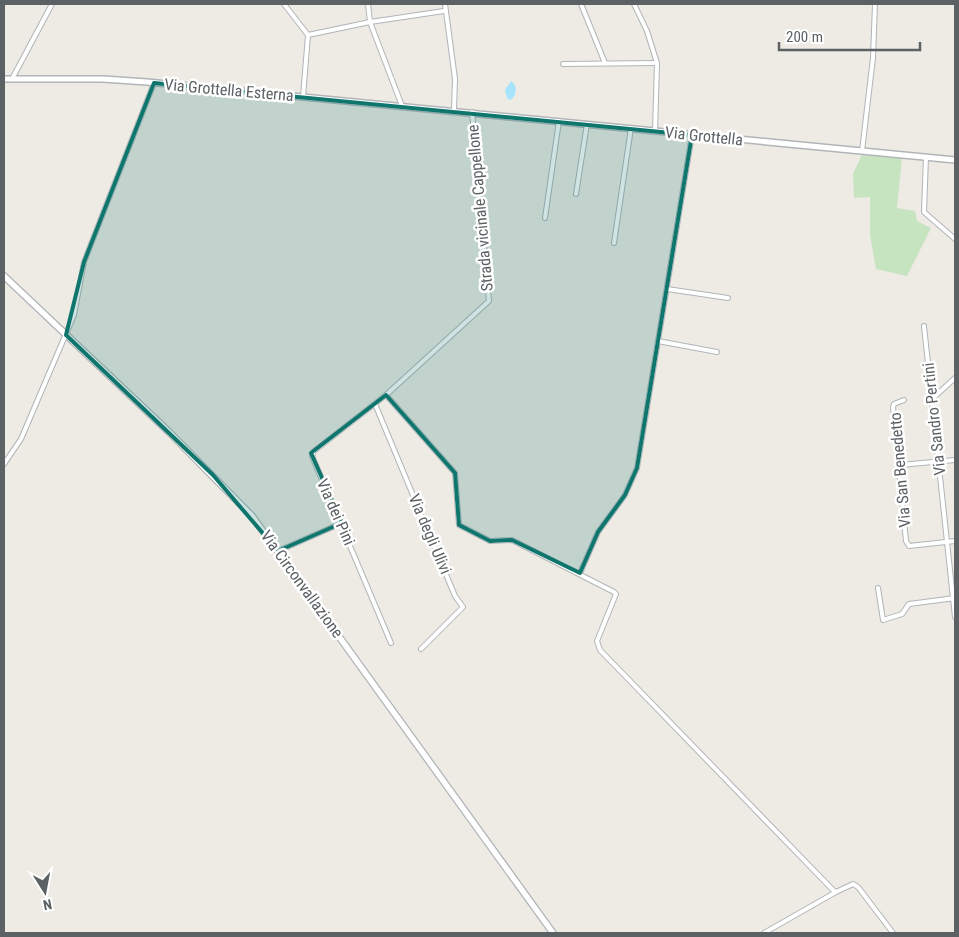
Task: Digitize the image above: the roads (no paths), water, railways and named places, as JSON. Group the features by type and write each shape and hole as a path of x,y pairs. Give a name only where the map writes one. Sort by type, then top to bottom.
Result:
{"main road":[{"name":"Via Circonvallazione","path":"4,276 213,475 252,516 553,933"}],"street":[{"path":"12,79 52,4"},
{"path":"284,4 308,35 303,97"},
{"path":"368,4 370,22 402,106"},
{"path":"444,4 455,79 454,110"},
{"path":"581,4 605,63"},
{"path":"634,4 647,31 657,63 655,131"},
{"path":"862,151 874,50 875,4"},
{"path":"308,35 370,22 444,11"},
{"path":"564,64 657,63"},
{"name":"Via Grottella Esterna","path":"4,79 103,79 454,110"},
{"path":"4,464 21,439 74,315 84,262 154,83"},
{"name":"Via Grottella","path":"454,110 955,160"},
{"name":"Strada vicinale Cappellone","path":"375,404 488,301 472,112"},
{"path":"545,218 559,121"},
{"path":"576,194 587,124"},
{"path":"614,243 631,128"},
{"path":"580,573 598,532 625,495 637,468 692,135"},
{"path":"926,157 924,212 955,240"},
{"path":"667,288 728,298"},
{"name":"Via Sandro Pertini","path":"924,326 955,616"},
{"path":"658,341 717,352"},
{"path":"932,399 955,378"},
{"path":"386,395 455,473 459,525 490,541 512,540 580,573 616,594 597,641 600,650 836,892"},
{"name":"Via San Benedetto","path":"904,400 894,404 893,407 906,541 909,546 946,542"},
{"name":"Via dei Pini","path":"375,404 314,451 312,456 392,643"},
{"name":"Via degli Ulivi","path":"375,404 455,596 463,607 421,649"},
{"path":"900,465 955,460"},
{"path":"278,551 342,523"},
{"path":"946,542 955,541"},
{"path":"878,588 883,620 902,614 909,604 954,598"},
{"path":"764,933 853,884 858,887 893,933"}],"water":[{"path":"511,81 515,85 516,90 510,100 507,98 505,90"}]}
